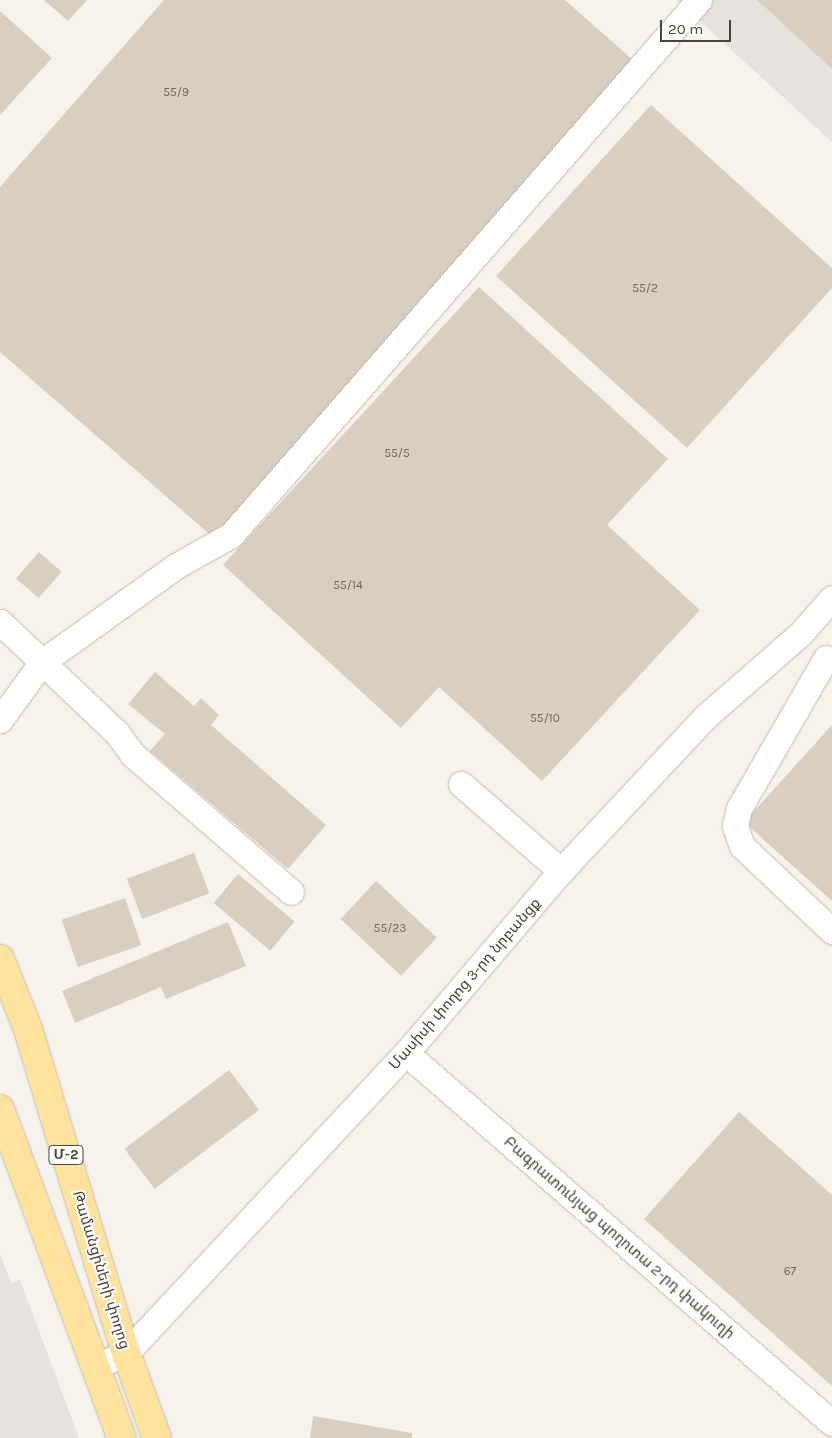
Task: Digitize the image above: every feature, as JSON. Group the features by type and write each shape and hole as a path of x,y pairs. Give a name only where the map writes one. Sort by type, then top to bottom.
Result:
{"main road":[{"name":"Թամանցիների փողոց","path":"0,959 28,1029 126,1353 157,1438"},
{"path":"0,1109 122,1438"}],"street":[{"path":"0,720 42,662 176,566 231,535 699,0"},
{"name":"Մասիսի փողոց 3-րդ նրբանցք","path":"96,1366 126,1353 406,1053 561,871 705,717 800,634 832,598"},
{"path":"0,622 118,733 133,755 291,892"},
{"path":"800,634 829,660 739,808 735,826 742,846 832,931"},
{"path":"461,784 561,871"},
{"name":"Բագրատունյաց պողոտա 2-րդ փակուղի","path":"406,1053 832,1423"}],"shaded area":[{"path":"677,0 832,0 832,142"},
{"path":"0,1254 11,1283 20,1280 79,1438 0,1438"}],"building":[{"path":"44,0 87,0 68,21"},
{"path":"164,0 565,0 634,61 215,539 0,352 0,187"},
{"path":"757,0 832,0 832,69"},
{"path":"0,11 52,58 0,115"},
{"path":"651,105 832,268 832,288 687,448 496,276"},
{"path":"479,287 668,459 607,525 700,610 542,781 439,687 401,728 223,565"},
{"path":"39,552 62,572 39,598 16,578"},
{"path":"155,672 194,706 201,698 219,715 211,725 326,825 288,869 150,751 165,734 128,704"},
{"path":"832,725 832,901 744,822"},
{"path":"194,853 209,893 142,919 127,879"},
{"path":"238,874 295,922 270,951 214,903"},
{"path":"376,881 437,938 401,976 341,919"},
{"path":"125,898 141,945 78,967 62,920"},
{"path":"228,922 246,966 166,999 161,987 75,1023 62,991"},
{"path":"229,1070 259,1110 154,1189 124,1149"},
{"path":"739,1112 832,1195 832,1386 644,1219"},
{"path":"313,1416 412,1433 412,1438 310,1438"}]}
